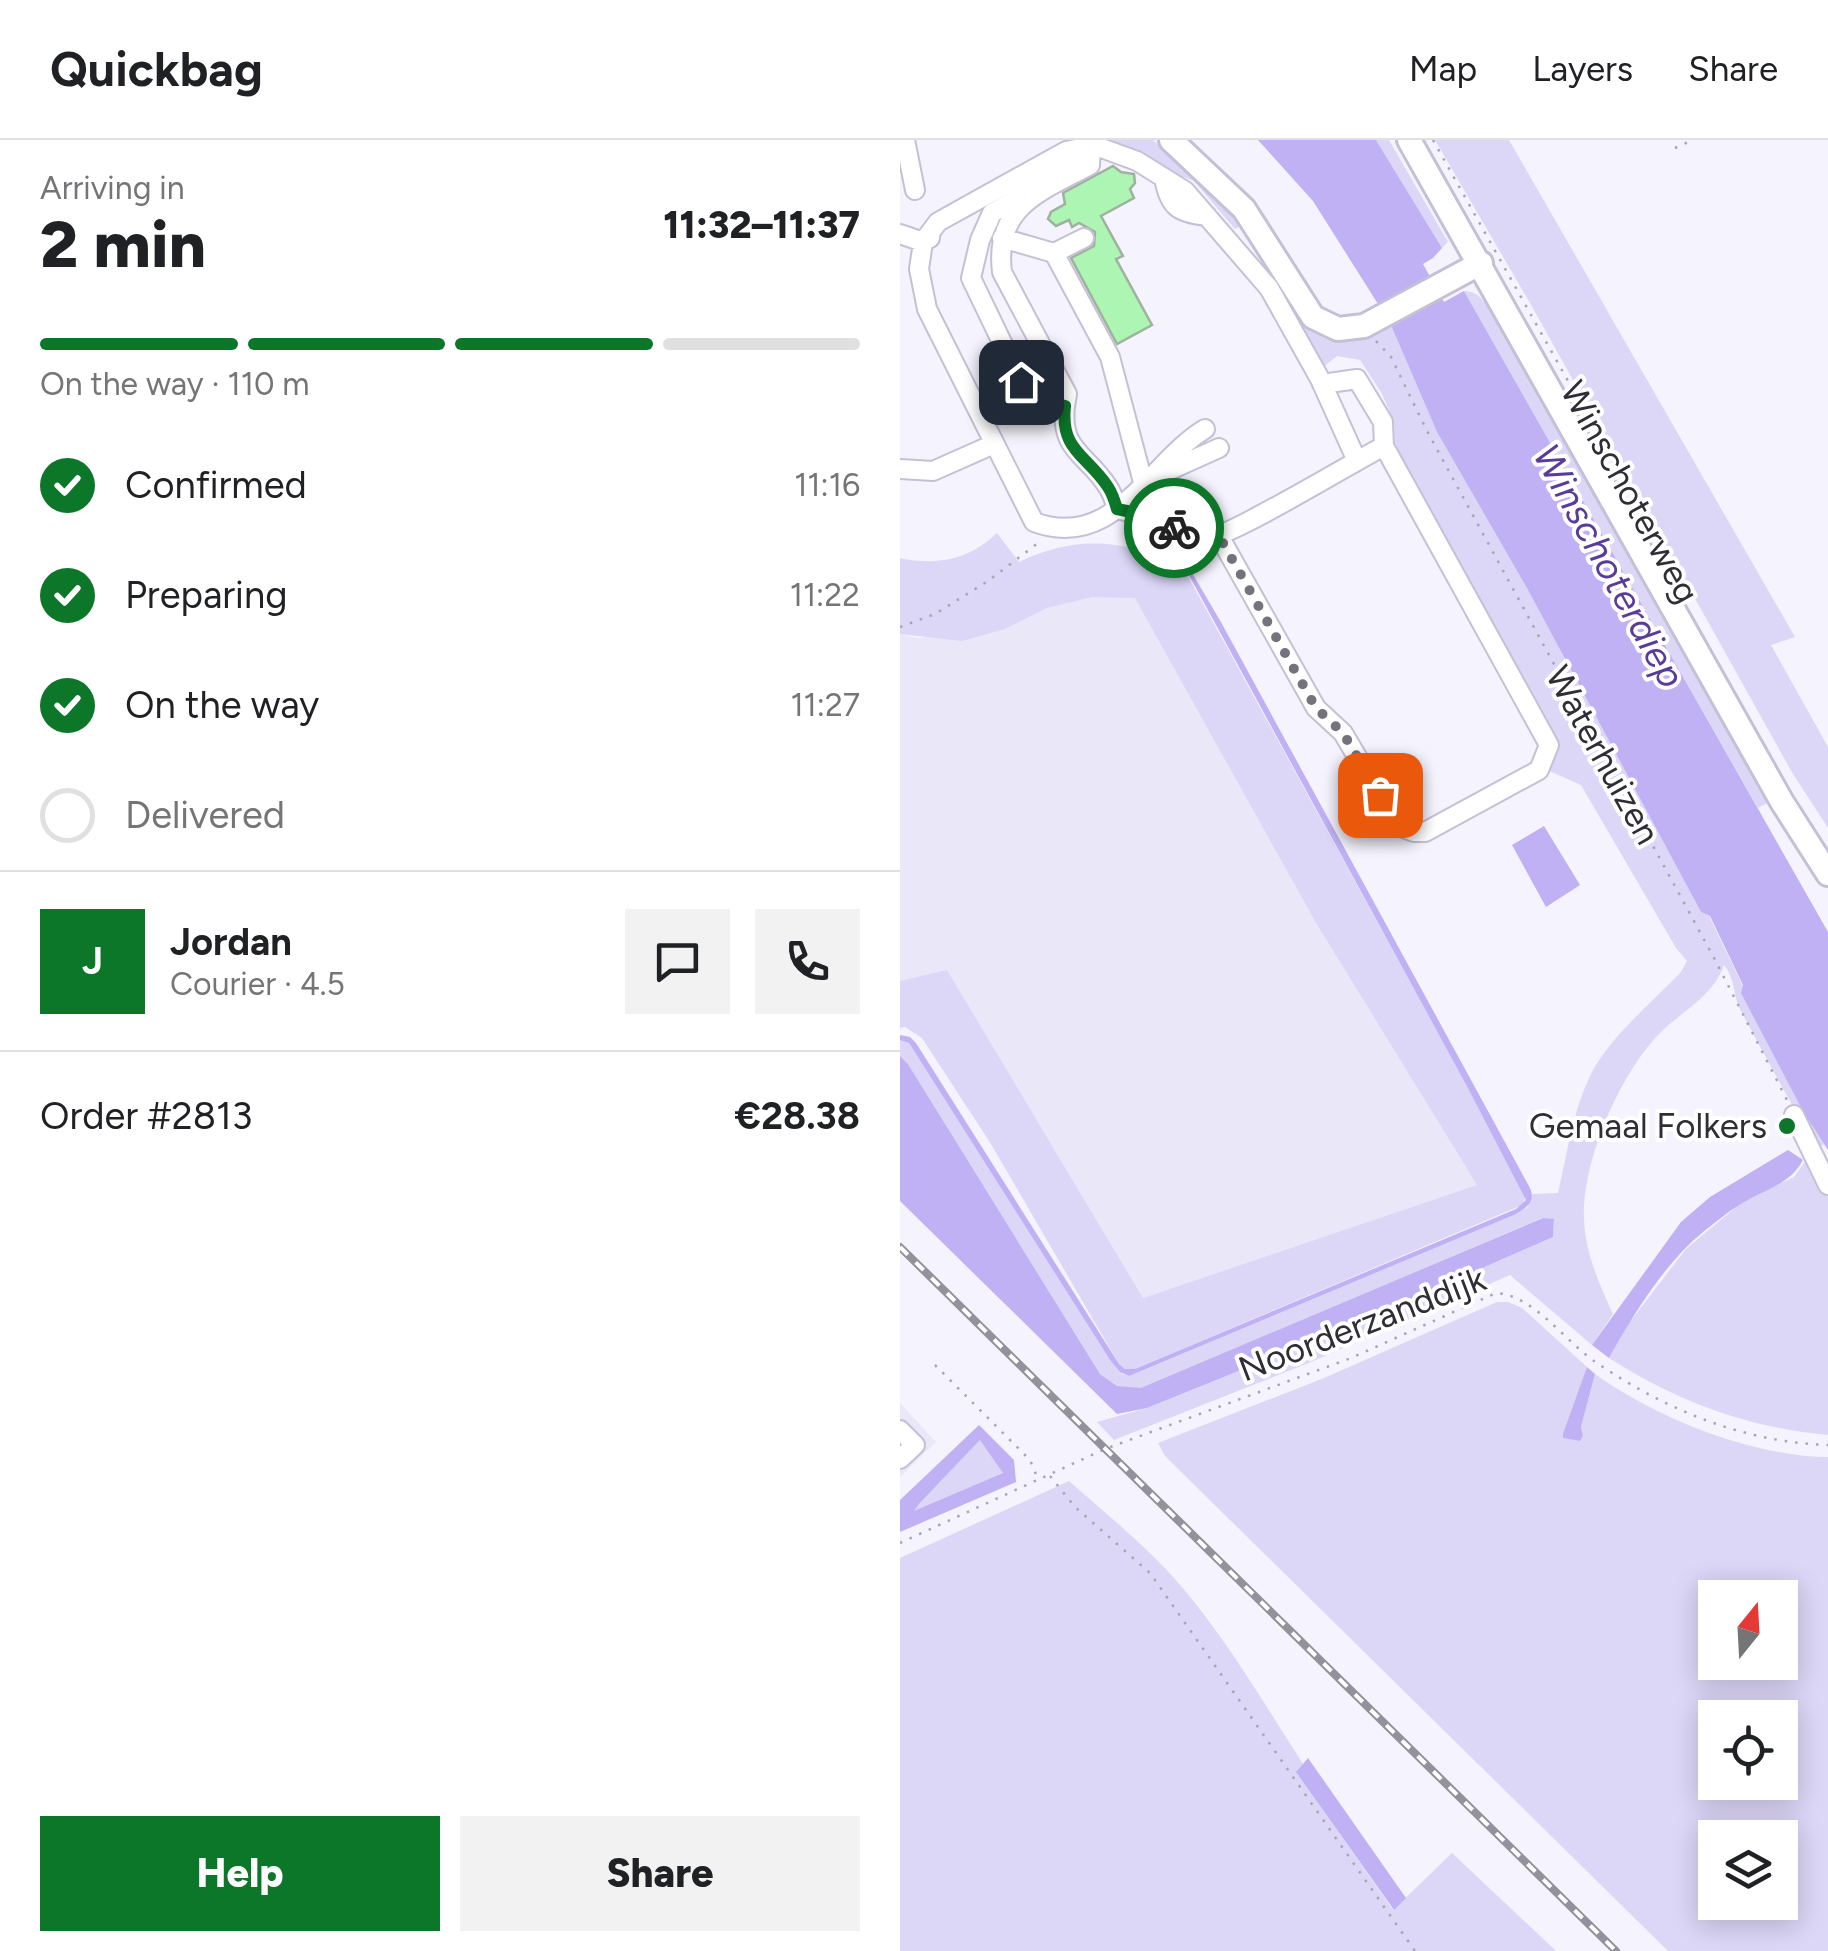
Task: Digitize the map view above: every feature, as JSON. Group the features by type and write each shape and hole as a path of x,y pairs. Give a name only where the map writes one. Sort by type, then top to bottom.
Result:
{"main road":[{"path":"1172,140 1244,209 1312,318 1338,329 1371,330 1435,286 1481,263"},
{"name":"Winschoterweg","path":"1409,140 1782,802 1828,874"}],"street":[{"path":"906,140 915,190"},
{"path":"1089,146 1137,161 1185,190 1269,288 1322,384 1357,460"},
{"path":"1089,146 1090,164 1020,205 1006,224 999,250 1002,272 1068,394 1062,426 1072,448 1109,487 1117,509"},
{"path":"900,234 923,242 1070,162 1089,146"},
{"path":"1065,406 1054,403 1040,384 1021,382 971,278 980,240 992,213 1089,146"},
{"path":"1002,238 1054,253 1084,238"},
{"path":"923,242 919,269 927,309 1034,522 1054,529 1076,527 1117,509 1149,482 1189,438 1205,428"},
{"path":"1054,253 1110,358 1149,482"},
{"path":"1219,536 1316,708 1343,733 1398,826 1425,832 1540,770 1549,744 1384,446 1383,422 1357,379 1322,384"},
{"path":"900,469 933,471 994,444"},
{"path":"1117,509 1146,515 1177,530 1219,536 1384,446"},
{"path":"1149,482 1218,448"},
{"path":"1794,1115 1828,1185"},
{"path":"900,1430 915,1445 900,1459"}],"path":[{"name":"Winschoterweg","path":"1432,140 1685,590"},
{"path":"1675,148 1693,140"},
{"name":"Waterhuizen","path":"1371,330 1392,357 1427,431 1794,1115"},
{"path":"900,628 935,614 988,581 1054,529"},
{"name":"Noorderzanddijk","path":"900,1543 1106,1449 1350,1358 1496,1293 1527,1302 1595,1361 1688,1414 1754,1436 1828,1445"},
{"path":"935,1365 1030,1460 1039,1481"},
{"path":"1050,1476 1075,1507 1150,1572 1415,1951"}],"shaded area":[{"path":"1112,140 1153,140 1226,205 1242,225 1235,229 1194,181 1158,167"},
{"path":"1376,140 1389,140 1448,242 1442,248"},
{"path":"1435,140 1509,140 1795,637 1771,645 1828,747 1828,828 1793,774"},
{"path":"1464,291 1479,297 1496,320 1770,795 1767,803 1758,808"},
{"path":"1288,302 1311,328 1334,339 1359,337 1390,323 1437,432 1528,590 1701,912 1709,916 1804,1113 1824,1144 1817,1149 1740,1009 1724,965 1706,994 1647,1048 1606,1119 1589,1171 1584,1219 1594,1268 1613,1314 1592,1345 1510,1275 1311,1362 1114,1440 1097,1422 1147,1408 1357,1323 1553,1237 1554,1220 1542,1218 1141,1389 1117,1386 1100,1374 900,1056 900,1040 909,1043 1110,1360 1129,1376 1514,1215 1528,1207 1532,1194 1558,1193 1588,1079 1625,1028 1681,972 1687,961 1581,785 1547,770 1553,759 1553,744 1404,465 1395,442 1394,421 1381,392 1360,360 1337,356 1311,377 1277,314"},
{"path":"997,533 1019,562 1076,545 1135,549 1137,542 1173,549 1522,1186 1526,1196 1522,1205 1135,1369 1119,1364 991,1144 922,1038 900,1028 900,981 947,970 1143,1298 1477,1185 1316,923 1135,598 1093,597 1047,608 1005,629 962,641 900,634 900,558 952,559"},
{"path":"1093,597 1135,597 1316,923 1477,1185 1143,1298 947,971 900,981 900,634 918,638 1005,629 1047,608"},
{"path":"1810,1155 1828,1196 1828,1435 1769,1426 1714,1410 1660,1387 1609,1358 1629,1323 1686,1249 1741,1203 1794,1177"},
{"path":"1497,1302 1508,1302 1522,1308 1587,1367 1564,1438 1580,1441 1583,1436 1581,1427 1595,1374 1647,1406 1706,1432 1768,1450 1828,1457 1828,1951 1668,1951 1165,1456 1158,1443 1324,1378"},
{"path":"900,1403 936,1442 900,1477"},
{"path":"981,1439 1003,1473 913,1512 919,1504"},
{"path":"1069,1481 1148,1551 1206,1618 1303,1764 1297,1773 1393,1910 1452,1853 1556,1951 900,1951 900,1558"}],"water":[{"name":"Winschoterdiep","path":"1258,140 1376,140 1442,248 1423,264 1444,302 1464,291 1828,932 1828,1150 1804,1113 1741,993 1743,985 1710,916 1701,912 1528,590 1437,432 1390,323 1313,201"},
{"path":"1172,544 1222,624 1532,1198 1514,1215 1129,1376 1110,1360 909,1043 900,1040 900,1035 916,1043 1125,1369 1135,1369 1516,1209 1526,1200"},
{"path":"1544,826 1580,885 1546,907 1512,845"},
{"path":"900,1056 1100,1374 1117,1386 1141,1388 1543,1218 1554,1219 1553,1237 1357,1323 1147,1408 1117,1414 900,1201"},
{"path":"1788,1150 1803,1160 1797,1169 1731,1210 1675,1259 1650,1291 1609,1358 1592,1345 1681,1222 1710,1197"},
{"path":"1587,1367 1595,1374 1581,1427 1583,1436 1580,1441 1563,1438 1563,1434"},
{"path":"979,1425 1014,1460 1016,1482 900,1532 900,1500","holes":["980,1440 1003,1473 914,1511"]},
{"path":"1308,1758 1406,1898 1394,1910 1296,1772"}],"building":[{"path":"1113,166 1134,174 1135,183 1130,189 1134,198 1101,216 1123,256 1116,259 1152,325 1117,344 1071,258 1094,246 1095,232 1079,223 1072,227 1069,220 1056,226 1048,219 1051,212 1065,204 1063,193"}],"railway":[{"path":"900,1247 1616,1951"}],"way so far":[{"path":"1174,528 1219,536 1316,708 1343,733 1380,795"}],"place":[{"name":"Gemaal Folkers","path":"1787,1126"}],"route":[{"path":"1021,382 1040,384 1054,403 1065,406 1062,426 1072,448 1109,487 1117,509 1146,515 1174,528"}]}
